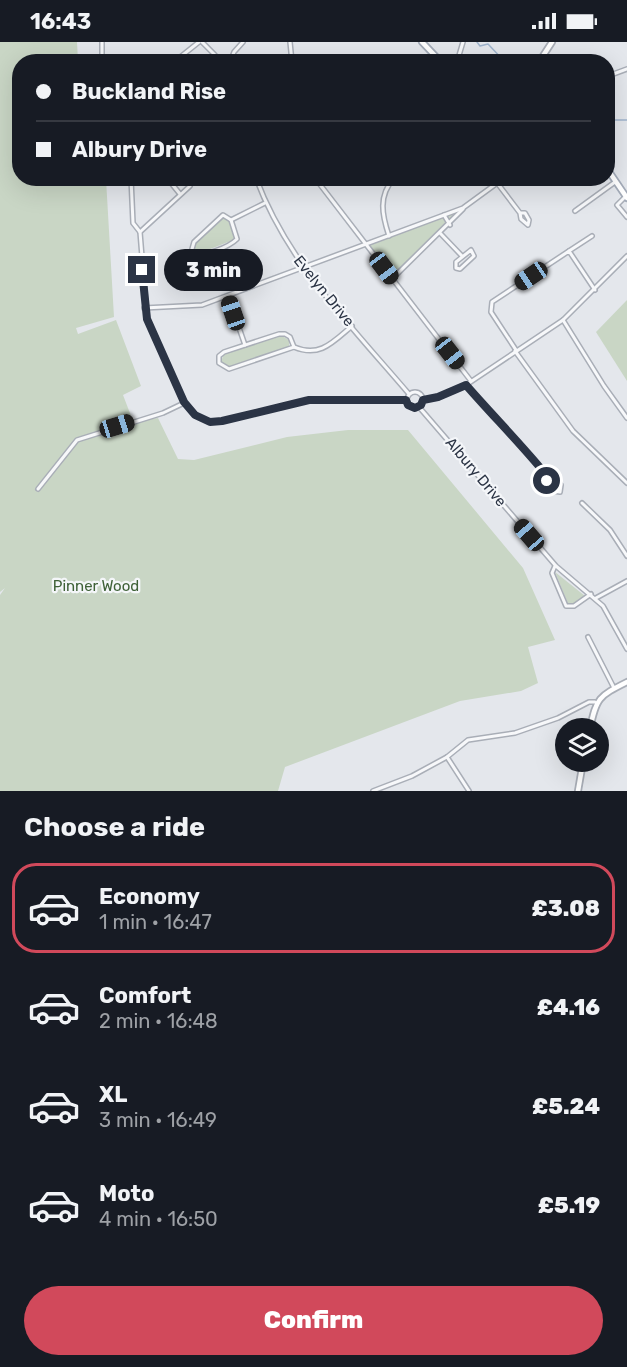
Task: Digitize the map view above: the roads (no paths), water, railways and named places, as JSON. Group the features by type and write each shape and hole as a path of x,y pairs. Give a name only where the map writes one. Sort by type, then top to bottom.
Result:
{"street":[{"path":"185,54 201,42 214,54"},
{"path":"233,54 243,42"},
{"path":"422,42 433,54"},
{"path":"616,181 627,197 617,205 627,217"},
{"path":"131,186 133,223 140,232 144,308 147,319 184,402 195,415 210,422 309,400 406,400"},
{"path":"174,186 180,194"},
{"path":"140,232 190,186"},
{"name":"Evelyn Drive","path":"259,186 265,203 304,268 409,394"},
{"path":"321,186 471,381"},
{"path":"388,186 382,208 388,236"},
{"path":"144,308 189,308 228,296 463,208 495,186"},
{"path":"500,186 520,213"},
{"path":"575,211 609,186"},
{"path":"231,220 265,203"},
{"path":"392,279 450,225 463,208"},
{"path":"223,215 231,220 237,234 233,243 201,255 194,253 192,249 194,242 218,216 223,215"},
{"path":"444,215 450,225"},
{"path":"440,232 462,256"},
{"path":"592,236 492,302 491,312 515,351 573,430 627,483"},
{"path":"471,250 476,254 458,269 456,262 462,256 471,250"},
{"path":"569,251 595,290"},
{"path":"406,400 412,408 419,406 423,400 438,397 466,385 563,320 627,256"},
{"path":"228,296 245,345"},
{"path":"563,320 627,418"},
{"path":"294,347 290,337 285,334 224,352 219,356 219,363 223,368 229,369 294,347 305,352 316,352 327,348 352,326"},
{"path":"466,385 504,430 519,441 548,477 548,484 554,491 560,492 561,485 555,477 548,477"},
{"path":"406,400 409,394 417,392 423,400"},
{"path":"38,489 77,441 163,413 184,402"},
{"name":"Albury Drive","path":"419,406 566,577 596,598 627,649"},
{"path":"582,503 610,530 627,556"},
{"path":"556,566 552,573 566,606 574,606 591,594"},
{"path":"596,598 627,581"},
{"path":"588,637 614,688"},
{"path":"373,791 412,776 447,757 468,740 523,731 558,718 590,702 596,702 614,688 627,682"},
{"path":"592,718 596,702"},
{"path":"447,757 469,791"},
{"path":"578,791 581,772"}],"waterway":[{"path":"477,42 480,46 488,44 497,54"},
{"path":"615,120 627,120"}],"park label":[{"name":"Pinner Wood","path":"96,586"}]}
